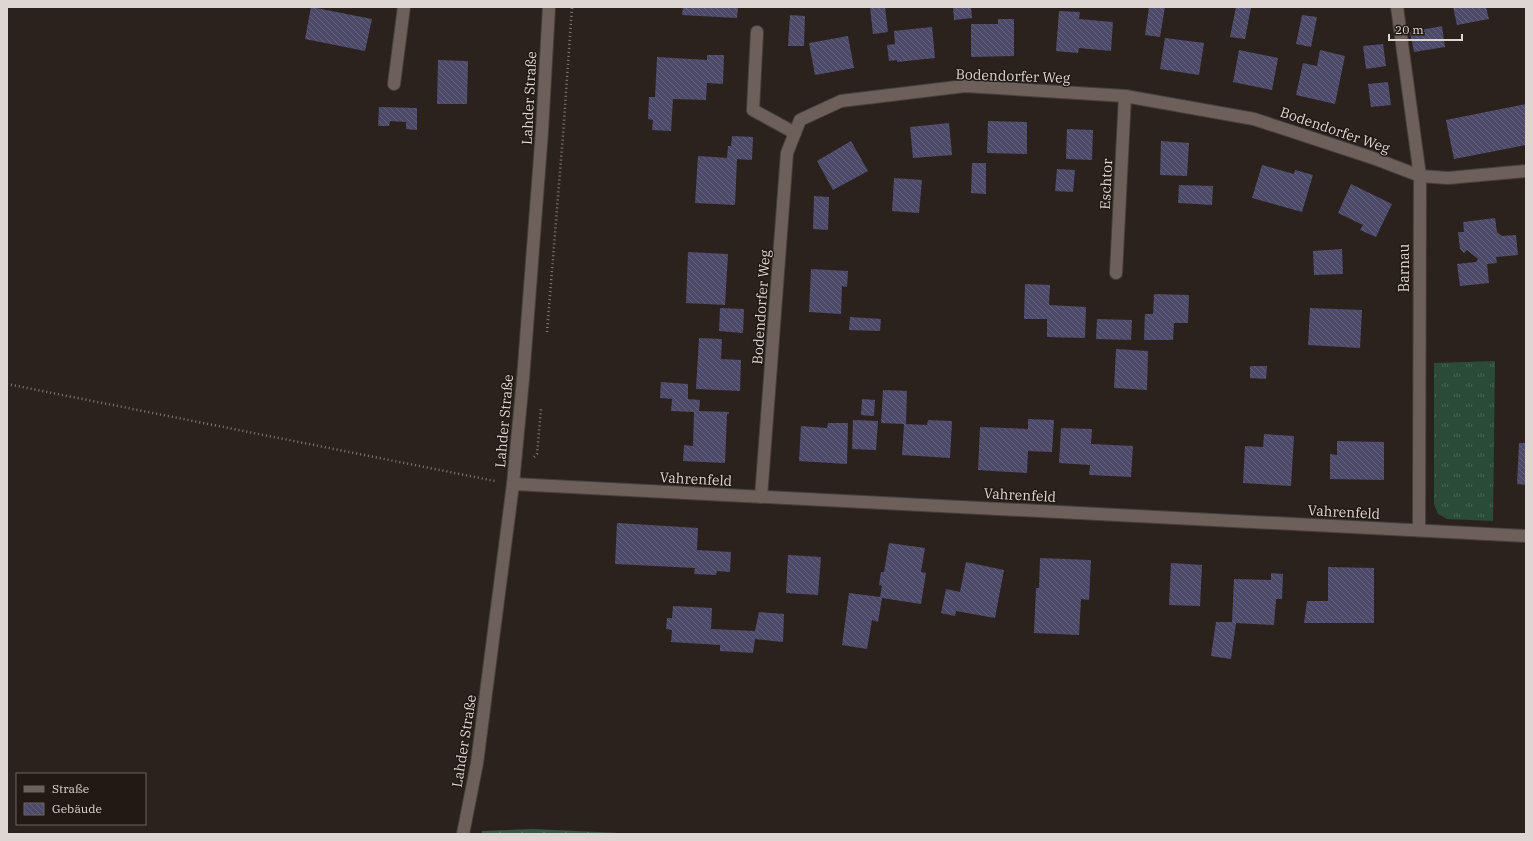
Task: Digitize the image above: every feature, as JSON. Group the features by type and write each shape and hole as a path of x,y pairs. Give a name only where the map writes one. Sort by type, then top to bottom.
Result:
{"street":[{"path":"394,84 404,7"},
{"name":"Lahder Straße","path":"463,834 477,763 513,484 523,379 542,131 549,7"},
{"name":"Barnau","path":"1397,7 1420,176 1418,530"},
{"path":"756,32 753,110 795,133"},
{"name":"Bodendorfer Weg","path":"761,497 787,153 800,120 841,101 965,86 1125,96 1254,119 1373,158 1420,176 1448,178 1526,171"},
{"name":"Eschtor","path":"1116,273 1125,96"},
{"name":"Vahrenfeld","path":"513,484 1526,536"}],"path":[{"path":"7,384 513,484"}],"green space":[{"path":"1495,361 1493,521 1447,519 1438,514 1434,504 1434,363"},
{"path":"533,829 640,834 482,834 482,831"}],"building":[{"path":"311,7 372,19 365,51 305,39"},
{"path":"683,7 738,7 737,18 682,15"},
{"path":"870,7 885,7 888,32 873,34"},
{"path":"953,7 971,7 972,18 954,20"},
{"path":"1149,7 1165,7 1160,37 1145,35"},
{"path":"1236,7 1251,7 1245,39 1230,37"},
{"path":"1453,7 1486,7 1489,19 1457,25"},
{"path":"1059,11 1080,12 1079,19 1113,22 1111,51 1079,48 1078,53 1056,51"},
{"path":"790,15 805,16 804,46 788,46"},
{"path":"1302,15 1317,17 1311,47 1296,44"},
{"path":"998,19 1014,19 1014,56 971,57 971,24 998,24"},
{"path":"1442,26 1445,47 1414,52 1410,32"},
{"path":"932,27 935,58 897,62 897,60 889,61 887,45 895,44 894,31"},
{"path":"848,36 854,68 815,75 809,43"},
{"path":"1165,38 1204,43 1199,75 1160,69"},
{"path":"1383,44 1386,66 1366,69 1363,46"},
{"path":"1239,50 1278,58 1272,90 1233,82"},
{"path":"1320,50 1345,56 1335,104 1296,95 1303,63 1317,66"},
{"path":"707,55 724,55 723,84 707,83 706,100 673,99 671,131 652,130 653,120 648,119 649,97 655,97 657,57 707,60"},
{"path":"438,60 468,61 467,104 437,104"},
{"path":"1388,82 1391,105 1371,107 1368,84"},
{"path":"1526,104 1526,145 1454,159 1446,120"},
{"path":"379,107 417,108 417,130 406,129 406,122 390,121 389,126 378,126"},
{"path":"988,121 1027,122 1027,154 987,153"},
{"path":"949,123 952,155 913,158 910,127"},
{"path":"1067,129 1093,130 1092,160 1066,159"},
{"path":"732,136 753,137 752,160 737,159 735,205 695,203 698,156 727,158 728,146 731,146"},
{"path":"851,141 868,171 833,190 817,161"},
{"path":"1161,141 1189,143 1187,176 1160,175"},
{"path":"972,163 986,163 986,194 971,193"},
{"path":"1262,165 1294,174 1295,170 1313,175 1302,212 1252,198"},
{"path":"1057,169 1075,170 1073,192 1055,191"},
{"path":"894,178 922,180 919,213 892,211"},
{"path":"1351,184 1392,204 1376,237 1360,230 1363,225 1338,213"},
{"path":"1179,185 1213,186 1212,205 1178,203"},
{"path":"814,196 829,197 828,230 813,229"},
{"path":"1495,218 1497,232 1502,236 1516,235 1518,255 1496,257 1497,263 1487,264 1489,283 1460,286 1457,264 1476,262 1478,259 1467,250 1464,253 1460,249 1458,232 1464,232 1463,222"},
{"path":"1342,249 1343,274 1314,275 1313,251"},
{"path":"688,252 728,254 725,305 686,303"},
{"path":"811,269 848,271 847,287 842,286 841,314 809,312"},
{"path":"1025,284 1050,285 1049,305 1086,307 1085,338 1047,337 1047,319 1024,319"},
{"path":"1154,294 1189,295 1188,323 1174,323 1173,340 1144,340 1145,314 1153,314"},
{"path":"720,308 744,309 743,333 719,331"},
{"path":"1310,308 1362,310 1360,348 1308,345"},
{"path":"850,317 881,319 880,331 849,330"},
{"path":"1097,319 1132,320 1131,340 1096,339"},
{"path":"699,338 722,339 721,359 741,360 740,391 696,389"},
{"path":"1116,349 1148,351 1147,390 1114,388"},
{"path":"1250,366 1267,366 1266,379 1250,378"},
{"path":"661,382 688,384 688,399 700,400 699,411 729,412 729,414 727,414 725,463 683,461 684,445 693,446 694,412 671,411 672,399 660,398"},
{"path":"883,390 907,391 906,424 927,425 928,420 952,421 950,458 902,455 904,424 881,423"},
{"path":"862,399 875,400 874,416 861,415"},
{"path":"1028,419 1054,420 1052,452 1028,451 1027,473 978,470 980,427 1028,429"},
{"path":"853,420 878,421 876,450 852,449"},
{"path":"828,423 848,423 847,464 799,461 801,426 827,428"},
{"path":"1061,428 1092,429 1091,444 1133,446 1131,477 1089,475 1090,465 1059,463"},
{"path":"1264,434 1294,436 1291,486 1243,483 1245,446 1263,447"},
{"path":"1337,441 1384,442 1384,480 1330,479 1330,454 1337,455"},
{"path":"1519,443 1526,443 1526,485 1517,484"},
{"path":"617,523 698,528 697,550 731,552 730,572 717,571 716,575 694,574 695,568 615,564"},
{"path":"889,543 925,548 921,572 926,573 921,604 882,598 878,622 872,620 867,649 842,645 849,593 880,597 882,586 879,585 881,572 884,572"},
{"path":"788,555 821,557 818,595 786,593"},
{"path":"1040,558 1091,560 1089,600 1081,599 1079,635 1034,633 1036,588 1039,588"},
{"path":"966,562 1004,570 995,618 956,611 955,616 941,613 946,589 960,592"},
{"path":"1171,563 1202,565 1200,606 1169,605"},
{"path":"1328,567 1374,568 1374,623 1304,623 1307,601 1328,601"},
{"path":"1271,573 1283,574 1282,599 1276,599 1274,625 1236,623 1231,659 1211,656 1216,622 1232,622 1234,579 1271,580"},
{"path":"673,606 712,608 711,629 755,631 759,612 784,614 783,642 755,639 753,653 720,651 720,645 671,642 672,630 666,629 667,618 672,618"}]}
